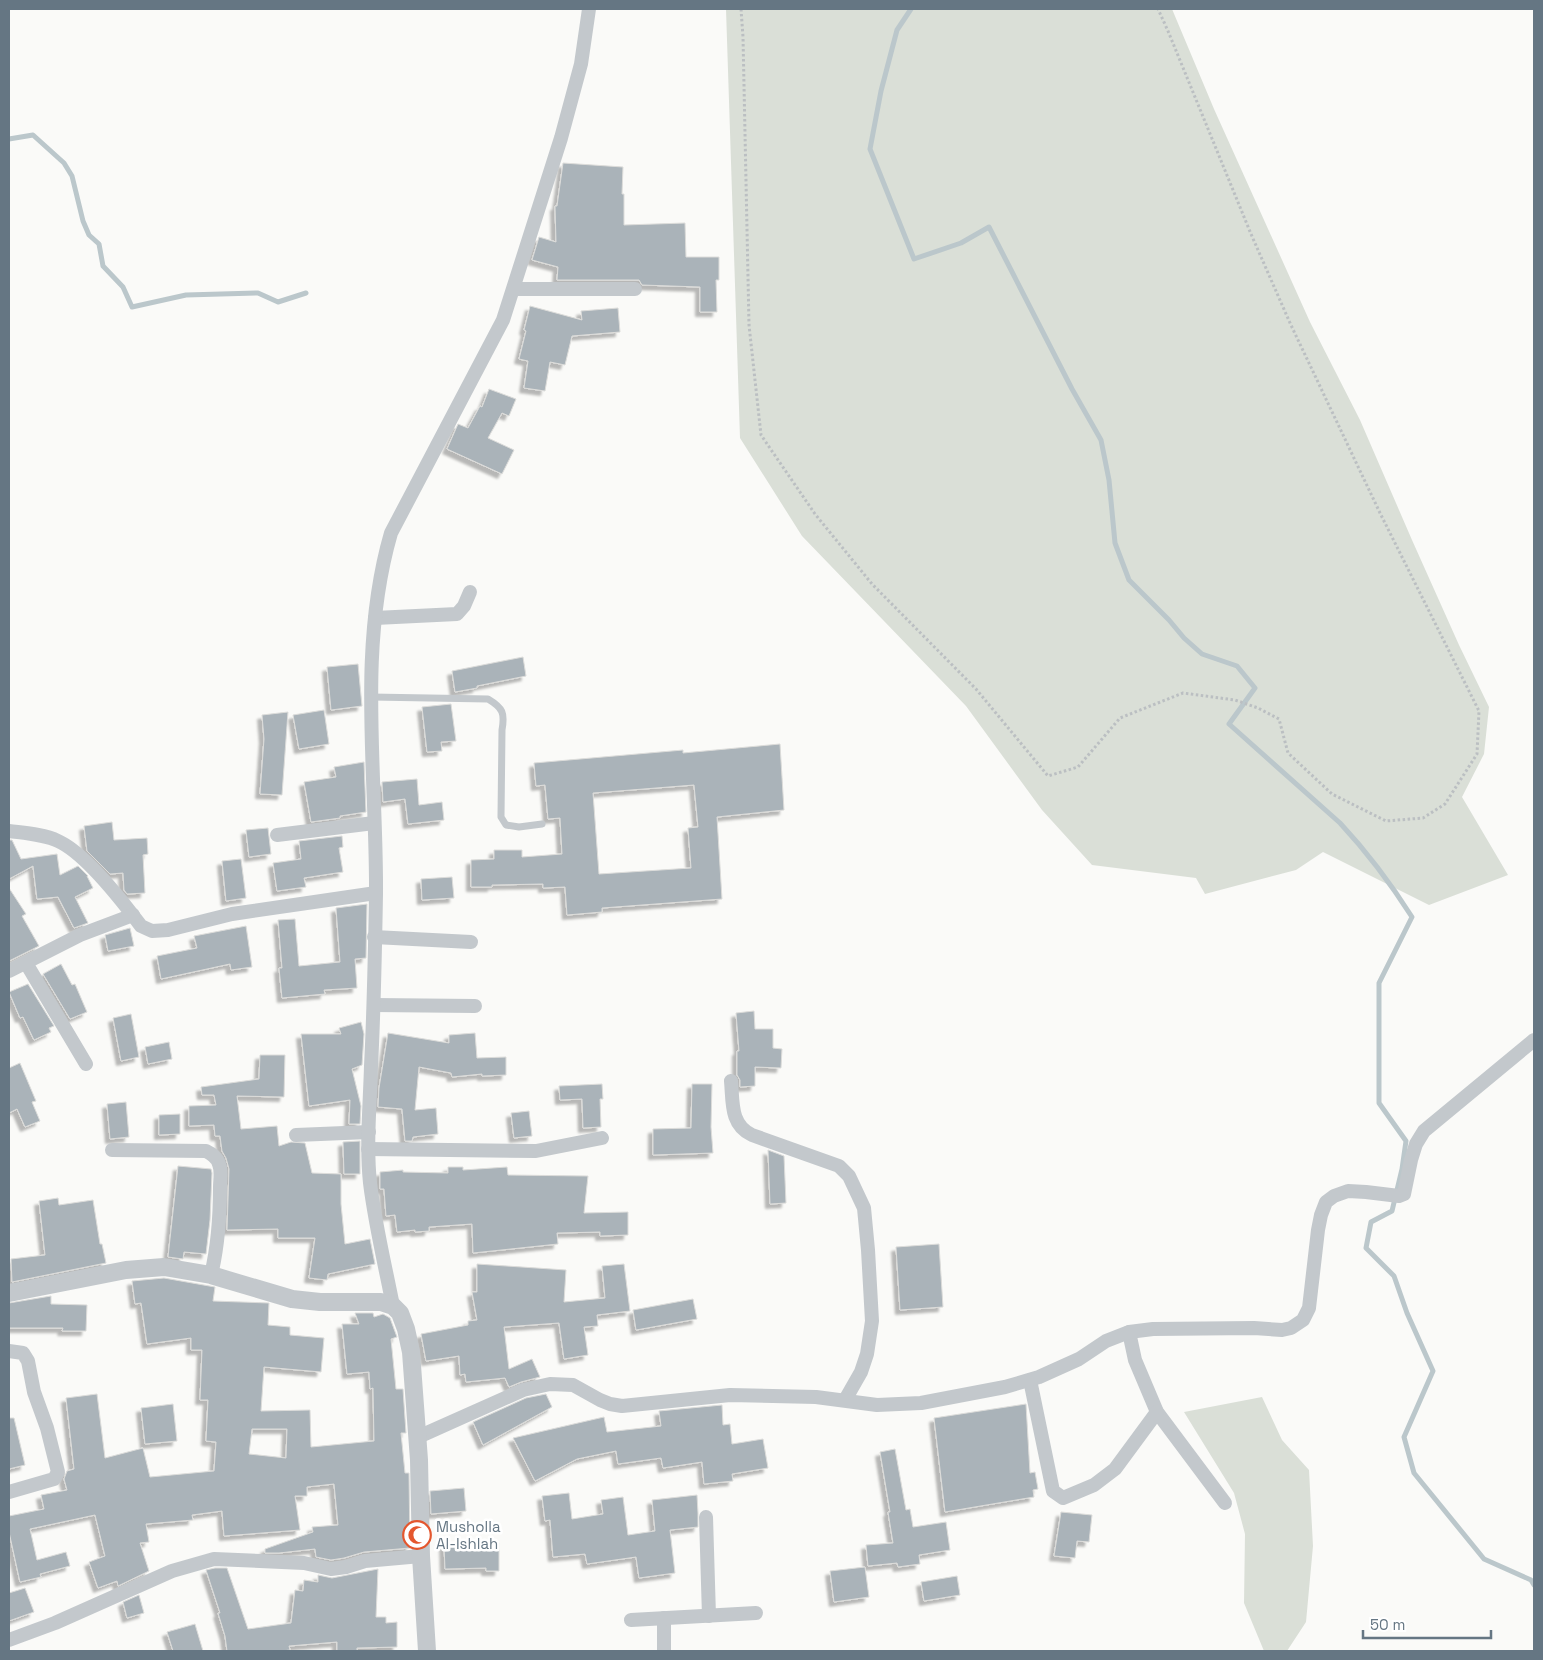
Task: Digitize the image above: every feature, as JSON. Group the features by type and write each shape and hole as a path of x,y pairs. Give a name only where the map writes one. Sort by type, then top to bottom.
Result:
{"street":[{"path":"393,1306 370,1183 368,1149 376,894 370,697 375,618 384,558 391,533 503,320 561,138 581,64 589,9"},
{"path":"514,289 635,289"},
{"path":"375,618 457,614 464,606 470,592"},
{"path":"277,835 374,823"},
{"path":"9,831 58,841 85,860 141,926 152,931 168,930 232,914 376,894"},
{"path":"9,972 80,935 132,914"},
{"path":"374,937 471,942"},
{"path":"26,963 86,1064"},
{"path":"374,1004 475,1006"},
{"path":"418,1437 522,1390 550,1384 573,1385 600,1400 622,1406 730,1395 816,1396 877,1405 921,1402 1006,1387 1030,1380 1079,1360 1106,1341 1129,1332 1153,1329 1254,1328 1282,1330 1291,1328 1300,1323 1309,1308 1318,1230 1324,1205 1329,1199 1340,1193 1366,1192 1399,1196 1405,1193 1411,1160 1416,1144 1424,1130 1534,1040"},
{"path":"731,1081 734,1115 740,1127 752,1135 838,1166 850,1176 864,1208 871,1296 870,1339 861,1372 845,1400"},
{"path":"296,1135 369,1132"},
{"path":"368,1149 536,1151 602,1138"},
{"path":"112,1150 206,1151 217,1159 220,1170 220,1220 217,1250 211,1275"},
{"path":"9,1293 126,1270 164,1267 211,1275 292,1299 320,1302 381,1302 393,1306 400,1313 411,1352 418,1437 421,1556 427,1651"},
{"path":"1129,1332 1135,1360 1157,1412 1225,1503"},
{"path":"9,1351 22,1353 28,1360 34,1392 47,1428 58,1472 54,1479 9,1492"},
{"path":"1030,1380 1053,1491 1063,1498 1094,1485 1114,1469 1157,1412"},
{"path":"706,1517 709,1616"},
{"path":"9,1640 55,1623 172,1571 214,1560 304,1563 331,1569 365,1561 421,1556"},
{"path":"631,1620 756,1613"},
{"path":"664,1618 664,1651"}],"lane":[{"path":"370,697 488,699 497,704 504,719 502,730 501,817 506,825 542,824"}],"path":[{"path":"741,9 749,325 761,435 816,514 872,584 976,689 1048,776 1078,767 1120,718 1183,693 1235,700 1258,708 1279,719 1288,753 1332,794 1386,821 1423,818 1445,804 1477,754 1479,711 1380,513 1290,323 1158,9"}],"shaded area":[{"path":"726,9 1172,9 1214,109 1310,322 1360,420 1459,645 1489,707 1484,754 1462,797 1508,875 1429,905 1323,852 1296,870 1205,894 1196,878 1092,865 1042,810 966,706 802,536 740,438"},
{"path":"1262,1397 1282,1440 1309,1470 1313,1546 1306,1622 1287,1651 1264,1651 1244,1603 1245,1534 1234,1493 1184,1412"}],"building":[{"path":"563,163 623,167 624,225 685,223 686,257 719,257 719,280 716,280 717,312 700,312 700,287 642,285 639,280 557,280 558,267 532,260 539,237 556,242 555,206 557,206"},
{"path":"530,306 582,320 581,311 618,308 620,332 572,336 565,365 550,362 545,391 524,388 528,361 519,359"},
{"path":"489,389 516,399 509,416 502,413 488,438 514,450 502,474 447,449 458,424 468,428 480,406 482,407"},
{"path":"523,657 526,676 455,692 452,671"},
{"path":"358,664 362,706 331,710 327,667"},
{"path":"451,704 456,741 441,742 442,751 427,752 422,707"},
{"path":"324,710 329,744 299,749 293,715"},
{"path":"288,712 282,795 260,794 264,739 262,715"},
{"path":"780,744 784,810 717,817 722,899 602,908 602,912 567,915 565,887 543,888 543,884 471,887 471,860 494,859 494,850 522,850 522,857 562,854 560,818 548,819 545,785 536,786 534,763 683,750 683,753","holes":["694,785 698,827 688,828 691,868 599,874 593,793"]},
{"path":"364,762 366,812 311,822 304,782 336,777 334,767"},
{"path":"417,779 419,805 442,802 444,820 408,824 405,799 383,802 382,782"},
{"path":"112,822 114,840 147,838 148,854 143,855 145,893 127,894 124,890 123,873 110,874 87,851 84,826"},
{"path":"268,828 271,854 249,857 246,830"},
{"path":"342,836 343,847 339,848 343,872 304,878 306,887 277,891 273,863 301,859 299,841"},
{"path":"9,840 12,840 21,859 57,854 60,875 78,866 88,876 93,888 75,897 88,923 74,928 58,897 37,899 33,866 9,879"},
{"path":"241,859 246,898 226,901 222,861"},
{"path":"452,877 454,898 422,900 421,879"},
{"path":"9,888 26,914 22,916 39,946 9,961"},
{"path":"367,904 366,958 355,959 357,988 324,990 325,994 282,998 279,968 282,968 278,920 295,919 299,966 340,962 336,908"},
{"path":"246,926 252,967 231,970 230,964 161,979 157,956 197,948 194,936"},
{"path":"130,928 134,946 108,951 105,935"},
{"path":"61,964 72,985 75,984 87,1012 70,1019 43,974"},
{"path":"28,984 54,1026 49,1028 51,1032 34,1040 23,1017 20,1018 9,992"},
{"path":"754,1011 755,1029 773,1029 773,1048 782,1049 781,1068 755,1067 755,1086 740,1087 740,1080 737,1075 737,1051 739,1051 736,1013"},
{"path":"131,1014 139,1057 121,1061 113,1018"},
{"path":"361,1022 364,1034 362,1065 352,1069 361,1106 360,1124 349,1124 350,1100 309,1106 301,1034 341,1034 339,1028"},
{"path":"388,1033 449,1043 449,1035 475,1033 477,1058 506,1057 506,1075 482,1076 482,1074 452,1077 451,1073 419,1067 415,1110 436,1108 438,1134 413,1137 412,1141 405,1141 402,1109 378,1107 379,1088"},
{"path":"169,1042 172,1059 148,1064 145,1047"},
{"path":"260,1055 285,1055 284,1097 237,1096 241,1129 277,1126 279,1146 291,1142 305,1143 312,1173 341,1174 341,1204 345,1244 370,1239 375,1264 328,1274 327,1280 309,1278 315,1238 278,1238 278,1229 227,1230 229,1169 222,1151 220,1136 215,1136 214,1125 189,1126 189,1106 216,1105 214,1095 202,1095 201,1087 259,1079"},
{"path":"20,1063 36,1101 32,1102 40,1121 25,1127 17,1109 9,1113 9,1068"},
{"path":"602,1084 603,1099 600,1099 601,1127 583,1128 582,1099 560,1100 559,1086"},
{"path":"692,1084 712,1084 711,1127 713,1153 653,1155 653,1129 691,1128"},
{"path":"126,1102 129,1137 110,1139 107,1104"},
{"path":"529,1111 532,1136 514,1138 511,1113"},
{"path":"180,1114 180,1134 159,1135 159,1115"},
{"path":"360,1141 360,1174 344,1174 343,1142"},
{"path":"768,1150 784,1156 786,1203 770,1204"},
{"path":"178,1166 211,1169 212,1173 206,1254 184,1252 183,1259 168,1257"},
{"path":"448,1167 463,1167 463,1170 507,1167 508,1175 588,1176 584,1213 628,1212 628,1235 600,1236 600,1232 557,1233 558,1244 473,1253 472,1224 429,1227 429,1231 397,1232 395,1215 386,1216 384,1189 380,1189 380,1172 403,1170 403,1172 448,1173"},
{"path":"58,1198 59,1205 93,1200 100,1244 102,1244 106,1263 12,1282 11,1259 45,1255 39,1201"},
{"path":"939,1244 943,1307 900,1310 896,1247"},
{"path":"477,1264 566,1270 564,1302 605,1298 602,1266 624,1264 630,1311 597,1315 598,1326 584,1327 588,1355 564,1359 559,1323 504,1327 509,1369 532,1359 540,1377 509,1387 505,1378 466,1382 465,1374 460,1375 459,1356 426,1361 421,1334 468,1325 468,1321 477,1320 472,1292 477,1292"},
{"path":"164,1278 215,1287 213,1301 269,1303 268,1325 290,1327 290,1335 324,1338 321,1372 264,1367 261,1411 310,1410 311,1447 374,1441 373,1388 370,1389 369,1372 347,1374 342,1324 359,1324 355,1313 373,1313 374,1317 383,1314 390,1318 397,1337 391,1339 396,1389 403,1389 406,1433 401,1433 405,1473 409,1473 410,1548 364,1552 331,1560 316,1557 315,1549 265,1553 265,1549 313,1532 312,1527 338,1525 334,1484 307,1487 307,1496 295,1496 300,1530 224,1536 222,1511 192,1515 193,1520 146,1524 149,1542 140,1543 149,1571 118,1586 117,1581 98,1588 89,1562 105,1556 95,1515 30,1529 37,1560 66,1552 70,1566 40,1574 41,1577 20,1582 9,1532 9,1516 44,1509 41,1495 67,1490 64,1479 67,1471 74,1469 66,1398 97,1394 105,1458 143,1448 150,1477 214,1471 216,1442 206,1441 208,1400 200,1400 202,1350 191,1350 191,1338 147,1344 141,1303 135,1304 132,1281","holes":["252,1429 287,1429 286,1458 249,1454"]},
{"path":"51,1296 51,1304 87,1305 86,1331 62,1331 63,1328 9,1328 9,1303"},
{"path":"693,1299 697,1319 636,1330 633,1310"},
{"path":"546,1394 552,1407 483,1445 473,1422 526,1398"},
{"path":"173,1404 177,1441 145,1444 141,1408"},
{"path":"1026,1404 1030,1473 1035,1472 1038,1489 1033,1490 1034,1497 945,1512 934,1418"},
{"path":"722,1405 723,1425 730,1424 732,1444 763,1439 768,1468 732,1474 733,1481 704,1484 702,1462 663,1468 661,1458 618,1464 616,1451 577,1459 535,1481 513,1438 604,1417 607,1432 661,1426 659,1411"},
{"path":"9,1418 14,1418 25,1465 9,1469"},
{"path":"895,1449 906,1510 910,1509 913,1527 946,1522 950,1550 919,1555 920,1564 898,1567 897,1563 868,1566 866,1545 893,1543 880,1452"},
{"path":"464,1488 466,1511 431,1514 430,1491"},
{"path":"569,1493 572,1519 603,1514 601,1500 623,1497 628,1535 655,1531 652,1500 697,1495 698,1527 670,1530 675,1573 639,1578 636,1557 587,1564 585,1554 553,1557 550,1520 545,1521 542,1496"},
{"path":"1061,1512 1092,1515 1089,1542 1077,1541 1075,1558 1054,1556"},
{"path":"499,1543 499,1571 486,1571 486,1568 445,1569 444,1545"},
{"path":"865,1567 869,1597 834,1602 830,1571"},
{"path":"227,1568 248,1629 291,1623 295,1590 303,1591 304,1580 318,1582 318,1575 332,1578 378,1569 376,1617 386,1617 386,1623 397,1622 397,1647 357,1648 357,1651 337,1651 337,1642 289,1646 290,1650 282,1651 227,1651 225,1636 218,1613 220,1613 206,1570"},
{"path":"957,1576 960,1595 924,1601 921,1582"},
{"path":"25,1588 34,1612 9,1621 9,1593"},
{"path":"139,1595 144,1613 127,1618 123,1602"},
{"path":"195,1624 203,1651 173,1651 167,1632"}],"waterway":[{"path":"911,9 897,30 881,91 870,149 914,259 961,243 989,227 1072,389 1101,440 1109,480 1115,543 1129,580 1169,620 1184,638 1202,654 1237,666 1255,688 1229,724 1340,823 1360,845 1396,892 1412,917 1379,983 1379,1103 1406,1141 1402,1169 1392,1211 1371,1222 1366,1248 1394,1276 1407,1313 1433,1371 1404,1437 1414,1473 1484,1559 1531,1580 1534,1585"},
{"path":"9,139 33,135 64,163 72,176 83,221 89,235 99,244 103,266 123,287 132,307 186,295 258,293 278,302 306,293"}],"place":[{"name":"Musholla Al-Ishlah","path":"417,1535"}]}
